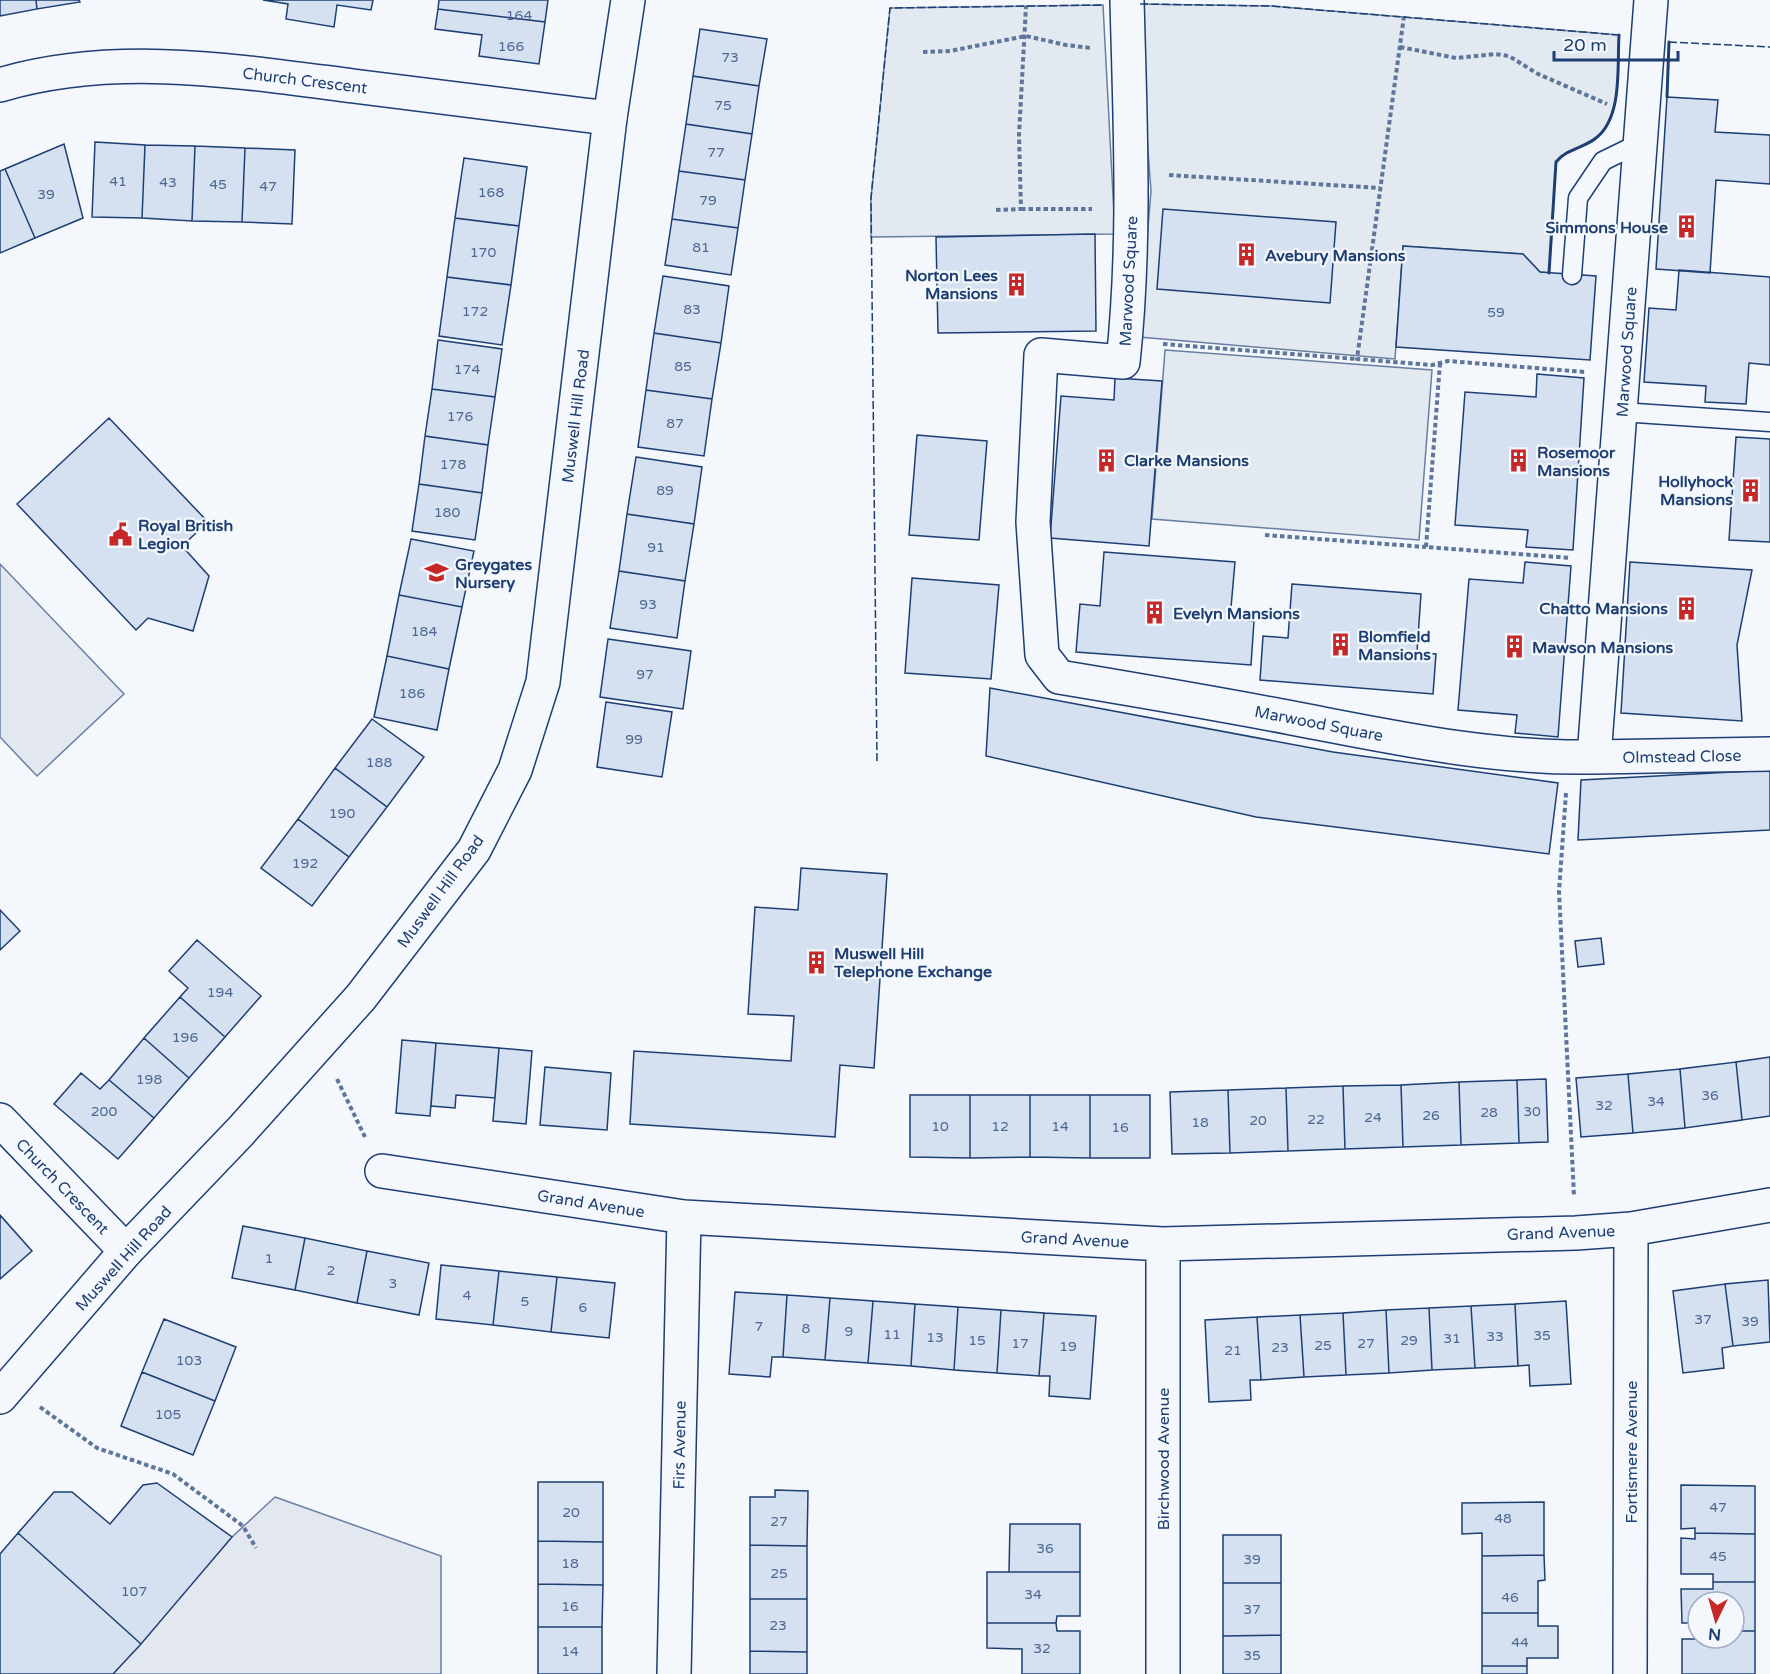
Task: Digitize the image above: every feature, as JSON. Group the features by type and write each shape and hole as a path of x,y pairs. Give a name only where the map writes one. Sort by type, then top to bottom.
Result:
{"street":[{"name":"Muswell Hill Road","path":"5,1392 126,1251 240,1132 361,997 474,850 519,759 543,682 610,118 628,0"},
{"name":"Marwood Square","path":"1127,0 1132,208 1123,362 1041,355 1033,522 1042,655 1059,677 1197,699 1444,747 1580,757 1610,561 1651,0"},
{"name":"Church Crescent","path":"0,85 36,75 126,66 250,73 610,118"},
{"name":"Olmstead Close","path":"1580,757 1770,754"},
{"name":"Church Crescent","path":"0,1120 126,1251"},
{"name":"Grand Avenue","path":"382,1171 684,1217 1163,1244 1576,1233 1631,1229 1770,1205"},
{"name":"Firs Avenue","path":"674,1674 684,1217"},
{"name":"Fortismere Avenue","path":"1630,1674 1631,1229"},
{"name":"Birchwood Avenue","path":"1163,1244 1163,1674"}],"lane":[{"path":"1572,275 1578,198 1603,161 1640,143"},
{"path":"1621,412 1770,422"}],"path":[{"path":"1021,209 1019,135 1026,6"},
{"path":"1357,359 1404,16"},
{"path":"923,52 950,51 1026,36 1066,45 1128,51"},
{"path":"1400,47 1456,58 1495,54 1509,56 1538,74 1599,102 1643,108"},
{"path":"1131,173 1380,188"},
{"path":"996,210 1132,208"},
{"path":"1125,341 1432,365 1448,361 1624,375"},
{"path":"1426,547 1440,363"},
{"path":"1265,535 1610,561"},
{"path":"1576,1233 1558,891 1580,757"},
{"path":"319,1044 382,1171"},
{"path":"5,1392 97,1448 173,1474 243,1526 256,1548"}],"shaded area":[{"path":"1137,4 1271,6 1619,35 1617,90 1611,117 1605,129 1596,138 1565,154 1556,162 1549,273 1540,272 1523,254 1403,246 1395,359 1139,337 1151,191"},
{"path":"1103,5 1115,234 871,237 871,198 890,8"},
{"path":"1165,350 1432,370 1419,540 1152,519"},
{"path":"0,564 124,694 37,776 0,737"},
{"path":"275,1497 441,1556 441,1674 113,1674 232,1537"}],"building":[{"path":"0,0 36,0 37,9 0,16"},
{"path":"36,0 79,0 80,2 37,9"},
{"path":"263,0 373,0 371,10 337,5 334,27 286,19 288,4"},
{"path":"439,0 548,0 545,22 438,9"},
{"path":"438,9 545,22 539,64 479,56 482,35 435,29"},
{"path":"700,29 767,39 759,86 693,76"},
{"path":"693,76 759,86 752,134 686,124"},
{"name":"Simmons House","path":"1667,97 1718,100 1715,132 1770,135 1770,184 1716,180 1710,273 1656,269"},
{"path":"686,124 752,134 745,180 679,171"},
{"path":"95,142 145,145 142,218 92,217"},
{"path":"64,144 83,218 35,238 5,169"},
{"path":"145,145 195,146 192,221 142,218"},
{"path":"195,146 245,148 242,222 192,221"},
{"path":"245,148 295,150 292,224 242,222"},
{"path":"464,158 527,167 519,226 455,218"},
{"path":"5,169 35,238 0,253 0,171"},
{"path":"679,171 745,180 738,228 672,219"},
{"name":"Avebury Mansions","path":"1163,209 1336,222 1330,303 1157,289"},
{"path":"455,218 519,226 511,285 447,277"},
{"path":"672,219 738,228 731,275 665,265"},
{"name":"Norton Lees Mansions","path":"1095,234 1096,331 938,333 936,237"},
{"path":"1403,246 1523,254 1540,272 1596,276 1590,360 1396,347"},
{"path":"1679,270 1770,277 1770,365 1749,363 1746,404 1705,402 1706,386 1644,382 1649,308 1676,310"},
{"path":"663,276 729,286 721,343 654,333"},
{"path":"447,277 511,285 502,345 439,336"},
{"path":"654,333 721,343 712,399 646,390"},
{"path":"438,340 502,349 495,397 432,389"},
{"name":"Rosemoor Mansions","path":"1537,374 1584,378 1573,550 1526,547 1528,530 1455,525 1465,392 1536,397"},
{"name":"Clarke Mansions","path":"1115,378 1162,381 1149,546 1050,538 1061,396 1114,400"},
{"path":"432,389 495,397 488,445 425,436"},
{"path":"646,390 712,399 704,456 638,447"},
{"name":"Royal British Legion","path":"109,418 208,522 182,546 209,576 193,631 148,618 136,630 17,504"},
{"path":"917,435 987,441 979,540 909,535"},
{"path":"425,436 488,445 482,493 419,484"},
{"name":"Hollyhock Mansions","path":"1736,437 1770,439 1770,542 1729,540"},
{"path":"636,457 702,467 694,524 627,514"},
{"path":"419,484 482,493 475,540 412,531"},
{"path":"627,514 694,524 685,581 619,571"},
{"name":"Greygates Nursery","path":"411,539 474,551 462,607 399,595"},
{"name":"Evelyn Mansions","path":"1104,552 1235,562 1230,619 1254,621 1251,665 1076,652 1080,604 1100,606"},
{"name":"Mawson Mansions","path":"1525,562 1571,566 1558,737 1515,733 1517,715 1458,710 1469,579 1523,583"},
{"name":"Chatto Mansions","path":"1630,562 1752,570 1737,645 1742,721 1621,713"},
{"path":"619,571 685,581 677,638 610,628"},
{"path":"912,578 999,585 991,679 905,673"},
{"name":"Blomfield Mansions","path":"1292,584 1421,594 1417,652 1436,654 1433,694 1260,680 1263,636 1288,638"},
{"path":"399,595 462,607 449,669 387,656"},
{"path":"608,639 691,651 683,709 600,697"},
{"path":"387,656 449,669 437,730 374,717"},
{"path":"990,688 1333,752 1558,783 1549,854 1256,817 986,756"},
{"path":"606,702 672,712 662,777 597,767"},
{"path":"372,719 424,757 387,807 335,768"},
{"path":"335,768 387,807 349,857 298,819"},
{"path":"1770,770 1770,830 1578,840 1581,780"},
{"path":"298,819 349,857 312,906 261,868"},
{"name":"Muswell Hill Telephone Exchange","path":"801,868 887,874 874,1068 840,1065 835,1137 630,1124 634,1051 791,1061 794,1016 748,1014 755,907 798,910"},
{"path":"0,910 20,931 0,950"},
{"path":"1601,938 1604,964 1578,967 1575,941"},
{"path":"197,940 261,996 225,1037 180,997 188,988 169,971"},
{"path":"180,997 225,1037 189,1078 144,1038"},
{"path":"144,1038 189,1078 154,1118 109,1080"},
{"path":"402,1040 436,1043 430,1116 396,1113"},
{"path":"436,1043 499,1048 495,1098 456,1095 455,1108 431,1106"},
{"path":"499,1048 532,1051 526,1124 493,1121"},
{"path":"1770,1057 1770,1116 1742,1120 1736,1062"},
{"path":"1736,1062 1742,1120 1685,1128 1680,1069"},
{"path":"545,1067 611,1073 607,1130 540,1125"},
{"path":"1680,1069 1685,1128 1633,1133 1628,1074"},
{"path":"81,1073 100,1089 109,1080 154,1118 118,1159 54,1104"},
{"path":"1628,1074 1633,1133 1581,1137 1576,1078"},
{"path":"1546,1079 1548,1142 1519,1143 1517,1080"},
{"path":"1517,1080 1519,1143 1461,1145 1459,1082"},
{"path":"1459,1082 1461,1145 1403,1147 1401,1085"},
{"path":"1401,1085 1403,1147 1345,1149 1343,1086"},
{"path":"1343,1086 1345,1149 1288,1151 1286,1088"},
{"path":"1286,1088 1288,1151 1230,1153 1228,1090"},
{"path":"1228,1090 1230,1153 1172,1154 1170,1092"},
{"path":"910,1095 970,1095 970,1158 910,1157"},
{"path":"970,1095 1030,1095 1030,1157 970,1158"},
{"path":"1030,1095 1090,1095 1090,1158 1030,1157"},
{"path":"1090,1095 1150,1095 1150,1158 1090,1158"},
{"path":"0,1215 32,1251 0,1279"},
{"path":"243,1226 305,1238 295,1290 232,1278"},
{"path":"305,1238 367,1251 357,1303 295,1290"},
{"path":"367,1251 429,1263 419,1315 357,1303"},
{"path":"441,1265 499,1271 493,1325 436,1319"},
{"path":"499,1271 557,1277 551,1332 493,1325"},
{"path":"557,1277 615,1283 609,1338 551,1332"},
{"path":"1768,1280 1770,1342 1733,1346 1725,1284"},
{"path":"1725,1284 1733,1346 1722,1348 1724,1368 1683,1373 1673,1291"},
{"path":"735,1292 787,1295 783,1357 772,1357 770,1377 729,1374"},
{"path":"787,1295 830,1298 825,1360 783,1357"},
{"path":"830,1298 873,1301 868,1363 825,1360"},
{"path":"873,1301 915,1304 911,1366 868,1363"},
{"path":"1566,1301 1571,1384 1530,1386 1529,1365 1518,1366 1515,1304"},
{"path":"915,1304 958,1307 954,1370 911,1366"},
{"path":"1515,1304 1518,1366 1475,1368 1471,1306"},
{"path":"1471,1306 1475,1368 1432,1370 1429,1308"},
{"path":"958,1307 1001,1310 997,1373 954,1370"},
{"path":"1429,1308 1432,1370 1389,1373 1386,1310"},
{"path":"1001,1310 1044,1313 1039,1376 997,1373"},
{"path":"1386,1310 1389,1373 1346,1375 1343,1313"},
{"path":"1044,1313 1096,1316 1090,1399 1049,1396 1050,1376 1039,1376"},
{"path":"1343,1313 1346,1375 1304,1377 1300,1315"},
{"path":"1300,1315 1304,1377 1261,1380 1257,1317"},
{"path":"1257,1317 1261,1380 1250,1380 1251,1400 1209,1402 1205,1320"},
{"path":"164,1319 236,1347 215,1401 142,1372"},
{"path":"142,1372 215,1401 193,1455 121,1426"},
{"path":"538,1482 603,1482 603,1542 538,1541"},
{"path":"157,1483 232,1537 141,1644 18,1533 54,1492 72,1492 110,1524 143,1485"},
{"path":"1681,1485 1755,1486 1755,1534 1695,1533 1695,1528 1681,1529"},
{"path":"775,1490 808,1491 807,1546 750,1545 750,1497 775,1497"},
{"path":"1544,1502 1544,1555 1482,1556 1482,1533 1462,1534 1462,1503"},
{"path":"1010,1524 1080,1524 1080,1572 1009,1572"},
{"path":"18,1533 141,1644 113,1674 0,1674 0,1554"},
{"path":"1695,1533 1755,1534 1755,1582 1713,1582 1713,1574 1681,1574 1681,1538 1695,1539"},
{"path":"1223,1535 1281,1535 1281,1583 1223,1583"},
{"path":"538,1541 603,1542 603,1585 538,1584"},
{"path":"750,1545 807,1546 807,1599 750,1599"},
{"path":"1544,1555 1545,1580 1538,1581 1538,1613 1482,1613 1482,1556"},
{"path":"987,1572 1080,1572 1080,1616 1057,1616 1056,1623 987,1623"},
{"path":"1713,1582 1755,1582 1755,1631 1746,1631 1746,1590 1686,1590 1686,1623 1682,1623 1681,1589 1713,1589"},
{"path":"1223,1583 1281,1583 1281,1635 1223,1636"},
{"path":"538,1584 603,1585 602,1627 538,1627"},
{"path":"750,1599 807,1599 807,1652 750,1651"},
{"path":"1482,1613 1538,1613 1538,1626 1558,1626 1558,1658 1527,1658 1527,1666 1482,1666"},
{"path":"987,1623 1056,1623 1057,1631 1080,1631 1080,1674 1022,1674 1022,1649 987,1648"},
{"path":"538,1627 602,1627 602,1674 538,1674"},
{"path":"1746,1631 1755,1631 1755,1674 1682,1674 1682,1639 1686,1639 1686,1650 1746,1650"},
{"path":"1281,1635 1281,1674 1223,1674 1223,1636"},
{"path":"750,1651 807,1652 807,1674 750,1674"},
{"path":"1482,1666 1527,1666 1527,1674 1482,1674"}],"fence":[{"path":"1140,4 1271,6 1619,35"},
{"path":"877,761 871,198 890,8 1103,5"},
{"path":"1669,42 1770,47"}],"wall":[{"path":"1549,273 1556,162 1565,154 1596,138 1605,129 1611,117 1617,90 1619,35"},
{"path":"1667,97 1669,42"}],"place":[{"name":"Simmons House","path":"1686,227"},
{"name":"Avebury Mansions","path":"1247,255"},
{"name":"Norton Lees Mansions","path":"1016,284"},
{"name":"Clarke Mansions","path":"1106,460"},
{"name":"Rosemoor Mansions","path":"1519,461"},
{"name":"Hollyhock Mansions","path":"1751,490"},
{"name":"Royal British Legion","path":"120,534"},
{"name":"Greygates Nursery","path":"437,573"},
{"name":"Chatto Mansions","path":"1686,608"},
{"name":"Evelyn Mansions","path":"1155,613"},
{"name":"Blomfield Mansions","path":"1340,645"},
{"name":"Mawson Mansions","path":"1514,647"},
{"name":"Muswell Hill Telephone Exchange","path":"816,962"}]}
